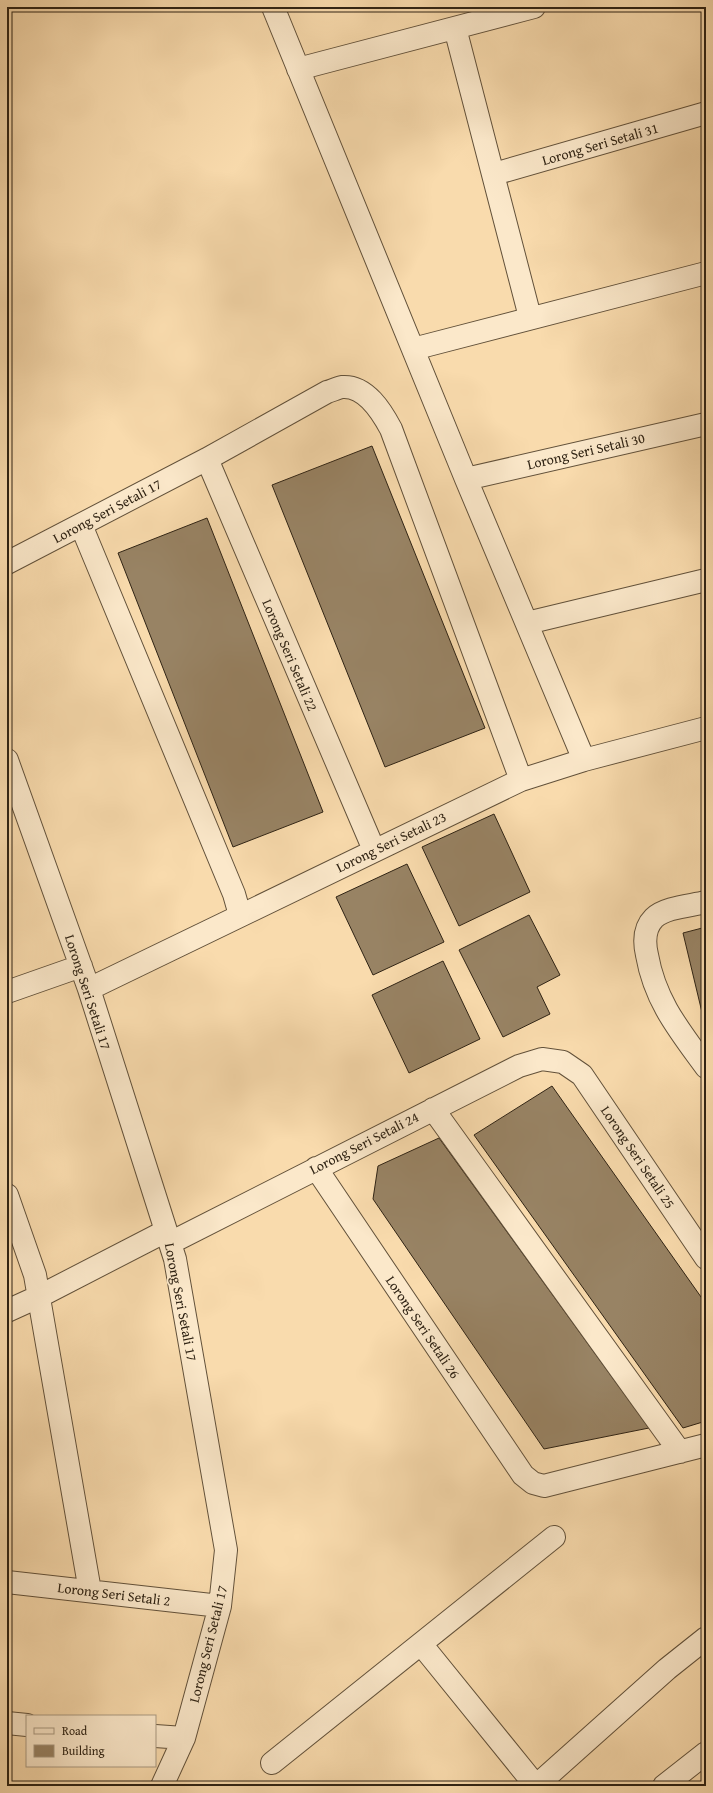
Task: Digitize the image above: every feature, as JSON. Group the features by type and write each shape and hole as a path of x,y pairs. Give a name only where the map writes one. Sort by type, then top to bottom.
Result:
{"street":[{"path":"274,7 466,478 584,760"},
{"path":"298,69 534,7"},
{"path":"454,28 494,174 530,317"},
{"name":"Lorong Seri Setali 31","path":"494,174 706,113"},
{"path":"413,348 706,273"},
{"name":"Lorong Seri Setali 17","path":"7,563 207,459 327,392 342,387 354,389 369,398 384,415 391,429 522,780"},
{"name":"Lorong Seri Setali 30","path":"466,478 706,424"},
{"name":"Lorong Seri Setali 22","path":"207,459 374,850"},
{"path":"81,525 234,894 240,915"},
{"path":"527,624 706,580"},
{"name":"Lorong Seri Setali 23","path":"89,989 374,850 522,780 584,760 706,728"},
{"name":"Lorong Seri Setali 17","path":"7,760 89,989 175,1260 226,1550 220,1606 184,1738 162,1786"},
{"path":"706,902 665,912 654,918 646,929 645,944 649,969 660,1000 674,1023 706,1067"},
{"path":"7,992 81,966"},
{"name":"Lorong Seri Setali 24","path":"7,1311 316,1168 519,1066 542,1059 563,1062"},
{"name":"Lorong Seri Setali 25","path":"563,1062 582,1075 706,1258"},
{"path":"433,1109 680,1452 706,1445"},
{"name":"Lorong Seri Setali 26","path":"316,1168 523,1475 533,1483 544,1486 680,1452"},
{"path":"7,1195 29,1254 40,1296 90,1591"},
{"path":"272,1763 554,1537"},
{"name":"Lorong Seri Setali 2","path":"7,1582 220,1606"},
{"path":"421,1644 536,1786 667,1669 706,1638"},
{"path":"7,1723 26,1725"},
{"path":"156,1736 184,1738"},
{"path":"664,1786 706,1754"}],"building":[{"path":"372,446 485,728 385,767 272,485"},
{"path":"207,518 323,812 233,847 118,553"},
{"path":"494,814 530,892 459,926 422,847"},
{"path":"407,864 444,942 373,975 336,897"},
{"path":"529,915 560,975 537,987 550,1014 503,1037 459,950"},
{"path":"706,927 706,1029 683,933"},
{"path":"443,961 480,1039 409,1073 372,995"},
{"path":"552,1086 706,1304 706,1421 683,1428 474,1135"},
{"path":"439,1138 649,1428 544,1449 373,1199 378,1166"}]}
